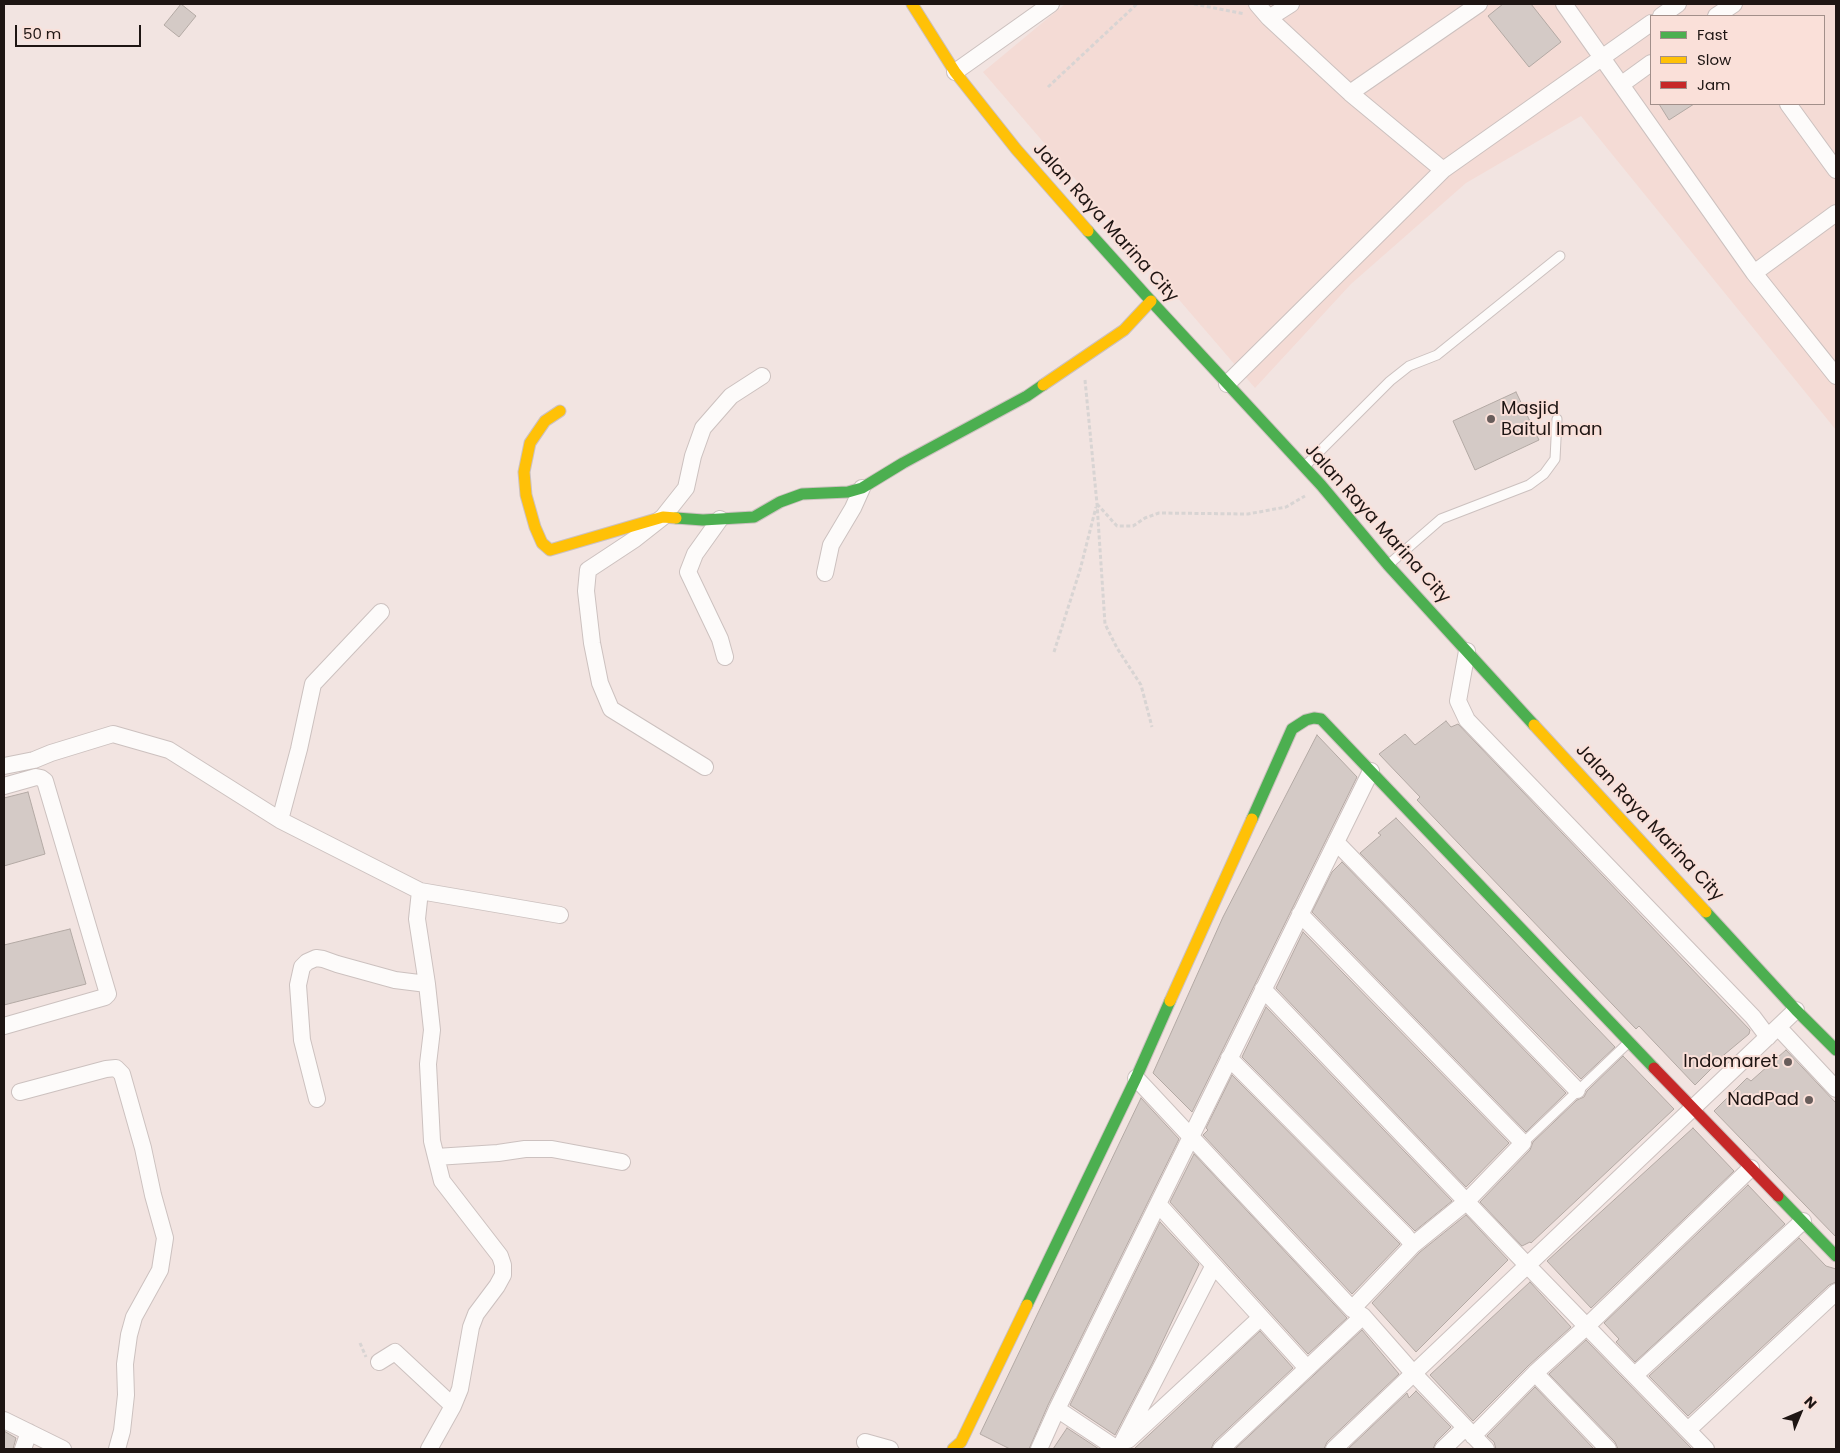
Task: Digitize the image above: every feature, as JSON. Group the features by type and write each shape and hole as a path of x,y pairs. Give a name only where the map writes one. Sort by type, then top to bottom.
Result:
{"street":[{"name":"Jalan Raya Marina City","path":"912,4 955,72 1016,149 1150,301 1304,467 1388,565 1796,1010 1836,1050"},
{"path":"955,72 1051,4"},
{"path":"1257,4 1269,18 1350,93 1443,170"},
{"path":"1269,18 1291,4"},
{"path":"1350,93 1479,4"},
{"path":"1564,4 1604,58 1754,273 1836,376"},
{"path":"1662,15 1678,4"},
{"path":"1227,384 1443,170 1650,24"},
{"path":"1622,84 1650,64"},
{"path":"1789,105 1836,170"},
{"path":"1754,273 1836,213"},
{"path":"560,411 545,421 530,442 524,472 526,495 542,543 550,550 556,550 589,538 663,517 703,520 754,517 780,502 802,494 848,492 862,488 903,463 1027,396 1124,330 1150,301"},
{"path":"705,767 611,709 600,683 592,643 586,591 588,570 635,539 663,517 686,488 702,428 731,396 762,376"},
{"path":"825,573 831,545 853,508 862,488"},
{"path":"720,519 695,554 688,572 720,639 725,657"},
{"path":"280,820 299,749 312,684 381,612"},
{"path":"1467,651 1458,700 1467,720 1753,1017 1773,1032 1836,1090"},
{"path":"963,1447 1136,1078 1292,729 1306,720 1321,718 1693,1109 1836,1256"},
{"path":"4,766 34,760 113,734 169,750 280,820 420,891 560,915"},
{"path":"1039,1449 1190,1137 1371,771"},
{"path":"4,786 36,777 45,781 108,994 105,997 4,1026"},
{"path":"1336,842 1577,1090"},
{"path":"420,891 417,919 432,1030 428,1064 432,1141 442,1181 500,1256 503,1265 503,1275 497,1286 476,1314 471,1327 460,1389 453,1406 429,1449"},
{"path":"1221,1449 1307,1368 1358,1312 1413,1246 1466,1202 1522,1144 1300,914"},
{"path":"317,1098 302,1040 298,985 302,967 307,962 316,958 395,980 427,984"},
{"path":"1263,989 1466,1202 1706,1449"},
{"path":"1334,1449 1796,1010"},
{"path":"1229,1058 1398,1228 1413,1246"},
{"path":"20,1092 116,1068 122,1074 143,1148 164,1238 160,1270 134,1318 129,1335 125,1364 126,1395 122,1432 117,1449"},
{"path":"1136,1078 1486,1449"},
{"path":"436,1156 498,1153 525,1149 552,1149 622,1162"},
{"path":"1443,1449 1469,1432 1587,1326 1751,1168"},
{"path":"1158,1204 1213,1267 1307,1368"},
{"path":"1635,1375 1803,1221"},
{"path":"1118,1449 1213,1267"},
{"path":"1688,1430 1836,1292"},
{"path":"1118,1449 1260,1318"},
{"path":"379,1362 395,1352 453,1406"},
{"path":"1535,1373 1608,1449"},
{"path":"1057,1409 1118,1449"},
{"path":"4,1420 63,1449"},
{"path":"24,1449 29,1432"},
{"path":"865,1442 890,1449"}],"lane":[{"path":"1304,467 1390,381 1409,366 1437,355 1560,256"},
{"path":"1388,565 1441,519 1528,485 1544,474 1555,458 1557,419"},
{"path":"1522,1144 1629,1042"}],"path":[{"path":"1048,88 1137,4"},
{"path":"1194,4 1269,18"},
{"path":"1083,359 1097,504 1105,624 1117,648 1141,686 1152,728"},
{"path":"1097,504 1117,526 1133,526 1144,518 1159,513 1248,514 1286,507 1321,486"},
{"path":"1054,652 1080,570 1097,504"}],"shaded area":[{"path":"1065,4 1836,4 1836,430 1581,116 1466,183 1351,284 1255,388 983,72"}],"building":[{"path":"181,4 196,16 179,37 164,25"},
{"path":"1503,4 1531,4 1561,42 1529,67 1488,16"},
{"path":"1660,105 1692,105 1669,120"},
{"path":"1516,392 1539,440 1475,470 1453,421"},
{"path":"1446,721 1451,727 1458,724 1750,1030 1749,1034 1713,1064 1715,1065 1695,1085 1639,1026 1636,1029 1417,800 1420,797 1379,754 1405,734 1415,745"},
{"path":"1317,735 1357,777 1192,1112 1153,1073 1223,917"},
{"path":"28,792 45,854 4,866 4,798"},
{"path":"1396,818 1615,1047 1581,1079 1360,853 1381,835 1378,833"},
{"path":"1342,862 1566,1093 1526,1132 1312,912 1332,872"},
{"path":"70,929 86,984 4,1005 4,945"},
{"path":"1303,932 1509,1143 1466,1187 1276,988"},
{"path":"1266,1007 1452,1201 1415,1231 1242,1057"},
{"path":"1786,1050 1836,1103 1836,1237 1714,1111 1747,1078 1751,1081"},
{"path":"1623,1056 1674,1109 1531,1243 1522,1246 1480,1202 1530,1150 1533,1142 1577,1100 1584,1097 1587,1091"},
{"path":"1232,1075 1400,1244 1352,1294 1203,1135 1208,1130 1206,1128"},
{"path":"1141,1098 1179,1139 1048,1405 1029,1449 1010,1449 980,1434"},
{"path":"1693,1128 1734,1171 1591,1308 1547,1261"},
{"path":"1194,1154 1347,1318 1308,1354 1170,1202"},
{"path":"1748,1185 1785,1224 1635,1362 1616,1342 1619,1339 1604,1323"},
{"path":"1466,1215 1508,1260 1416,1352 1372,1303 1420,1252"},
{"path":"1160,1222 1199,1264 1152,1364 1115,1435 1070,1405"},
{"path":"1799,1238 1826,1266 1836,1269 1836,1282 1829,1285 1688,1416 1649,1376"},
{"path":"1530,1282 1571,1327 1528,1366 1473,1421 1430,1375"},
{"path":"1362,1330 1399,1374 1327,1442 1324,1449 1235,1449"},
{"path":"1260,1331 1293,1368 1214,1442 1211,1449 1134,1449"},
{"path":"1586,1340 1692,1449 1618,1449 1615,1442 1549,1374"},
{"path":"1535,1387 1594,1449 1496,1449 1494,1442 1487,1436"},
{"path":"1416,1391 1451,1427 1436,1442 1433,1449 1348,1449 1407,1393 1409,1398"},
{"path":"1067,1428 1099,1449 1053,1449"},
{"path":"4,1431 16,1438 13,1449 4,1449"}],"traffic: fast":[{"path":"1088,231 1321,485 1388,565 1534,725"},
{"path":"676,518 703,520 754,517 780,502 802,494 848,492 862,488 903,463 1027,396 1043,385"},
{"path":"1252,819 1292,729 1306,720 1321,719 1654,1068"},
{"path":"1706,912 1796,1010 1836,1050"},
{"path":"1027,1305 1136,1078 1170,1001"},
{"path":"1778,1196 1836,1256"}],"traffic: slow":[{"path":"912,4 955,72 1016,149 1088,231"},
{"path":"1043,385 1124,330 1151,301"},
{"path":"560,411 545,421 530,443 524,472 526,495 535,527 542,543 550,550 663,517 676,518"},
{"path":"1534,725 1706,912"},
{"path":"1170,1001 1252,819"},
{"path":"953,1449 961,1442 1027,1305"}],"traffic: jam":[{"path":"1654,1068 1778,1196"}],"place":[{"name":"Masjid Baitul Iman","path":"1491,419"},
{"name":"Indomaret","path":"1788,1062"},
{"name":"NadPad","path":"1809,1100"}]}
